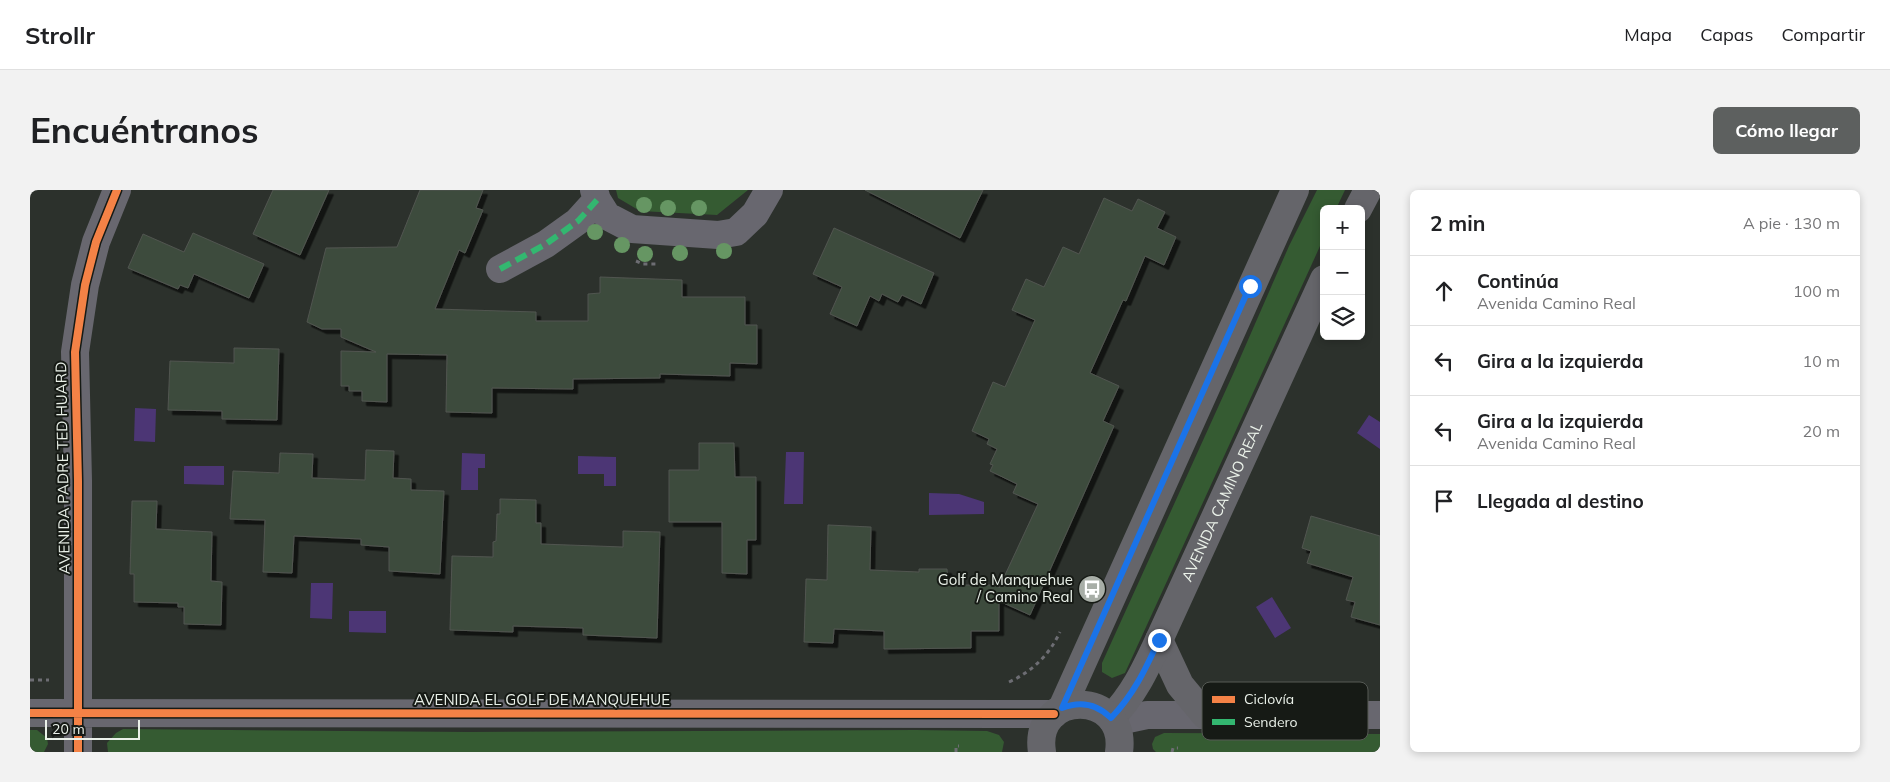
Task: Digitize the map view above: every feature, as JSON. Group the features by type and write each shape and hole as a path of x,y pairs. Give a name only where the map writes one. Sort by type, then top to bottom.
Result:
{"main road":[{"path":"1042,752 1040,742 1044,727 1058,711 1295,190"},
{"path":"1360,205 1368,190"},
{"name":"AVENIDA CAMINO REAL","path":"1112,720 1137,686 1320,288"},
{"path":"1159,640 1180,685 1202,711"},
{"path":"1058,711 1069,705 1084,704 1099,708 1112,720 1120,738 1119,752"}],"street":[{"name":"AVENIDA PADRE TED HUARD","path":"78,752 78,481 75,352 85,285 96,242 117,190"},
{"path":"500,269 546,244 578,221 596,195 607,216 632,229 718,235 736,232 755,214 769,190"},
{"name":"AVENIDA EL GOLF DE MANQUEHUE","path":"30,712 1058,711"},
{"path":"1112,720 1147,715 1202,714"}],"green space":[{"path":"616,190 748,190 717,215 640,211 618,198"},
{"path":"1317,190 1345,190 1338,205 1320,205 1320,246 1125,673 1112,678 1102,672 1102,663 1289,246"},
{"path":"123,729 469,732 987,731 999,735 1004,742 1002,752 108,752 107,743 116,733"},
{"path":"30,730 37,730 47,738 48,744 44,752 30,752"},
{"path":"1164,733 1202,733 1202,740 1368,740 1368,734 1380,734 1380,752 1156,752 1152,744 1155,737"}],"shaded area":[{"path":"135,408 156,409 155,442 134,441"},
{"path":"1369,415 1380,422 1380,449 1357,433"},
{"path":"786,452 804,452 803,504 784,504"},
{"path":"462,453 485,454 485,468 478,468 478,490 461,490"},
{"path":"578,456 616,457 616,486 604,486 604,474 578,474"},
{"path":"184,466 224,466 224,485 184,484"},
{"path":"929,493 959,494 984,502 984,514 929,515"},
{"path":"311,583 333,583 332,619 310,618"},
{"path":"1272,597 1291,628 1275,638 1256,607"},
{"path":"349,611 386,611 386,633 349,632"}],"building":[{"path":"273,190 329,190 300,255 253,234"},
{"path":"420,190 483,190 476,208 483,210 465,253 459,250 435,309 536,312 536,321 588,321 588,294 600,293 600,277 682,280 682,297 745,297 745,325 757,325 757,364 730,363 730,376 660,374 660,378 573,379 573,389 492,388 492,413 446,412 447,355 387,354 387,402 362,401 362,391 349,391 349,386 341,386 341,351 376,352 341,337 341,329 322,329 307,322 326,248 397,247"},
{"path":"865,190 983,190 960,238"},
{"path":"1104,198 1132,211 1138,199 1165,212 1157,228 1176,237 1164,265 1145,256 1126,301 1123,300 1090,373 1119,386 1103,421 1114,426 1030,615 999,601 999,631 971,631 971,648 884,649 884,631 834,629 833,643 804,642 806,579 827,580 828,525 871,527 870,570 919,572 919,569 947,569 948,585 999,585 999,588 1038,504 1013,493 1017,484 990,471 993,465 990,464 997,449 987,444 989,439 972,431 993,382 1005,387 1035,320 1012,310 1026,279 1044,287 1063,247 1079,254"},
{"path":"834,228 934,273 921,304 902,295 898,302 882,294 879,301 870,296 857,326 830,314 842,287 813,274"},
{"path":"193,233 264,264 249,298 194,274 188,288 180,285 178,289 128,268 143,234 184,252"},
{"path":"234,348 279,349 277,420 222,419 222,411 168,410 170,361 234,363"},
{"path":"699,443 734,443 735,477 756,477 756,540 747,540 747,574 722,573 722,522 669,522 669,470 699,470"},
{"path":"366,450 394,451 393,478 411,479 411,490 444,491 440,574 389,571 389,547 361,545 361,539 294,536 292,573 263,572 265,520 230,519 233,471 279,473 280,453 313,454 312,478 365,480"},
{"path":"500,499 536,500 536,523 541,523 541,544 623,547 623,531 660,532 657,638 583,635 583,628 513,626 513,632 450,630 452,556 493,557 493,542 496,541 497,514 500,514"},
{"path":"132,501 157,501 156,529 212,532 211,581 222,582 221,625 184,624 184,607 178,607 178,603 134,602 134,574 130,574"},
{"path":"1311,516 1380,536 1380,625 1351,617 1355,602 1346,600 1353,577 1307,563 1311,551 1302,548"}],"marked path":[{"path":"500,269 546,244 578,221 597,200"}],"cycle path":[{"path":"78,752 78,481 75,352 85,285 96,242 117,190"},
{"path":"30,713 1054,714"}],"place":[{"name":"Golf de Manquehue / Camino Real","path":"1092,589"}],"route":[{"path":"1159,640 1137,686 1126,702 1111,718 1099,708 1084,704 1069,705 1062,708 1250,286"}]}
